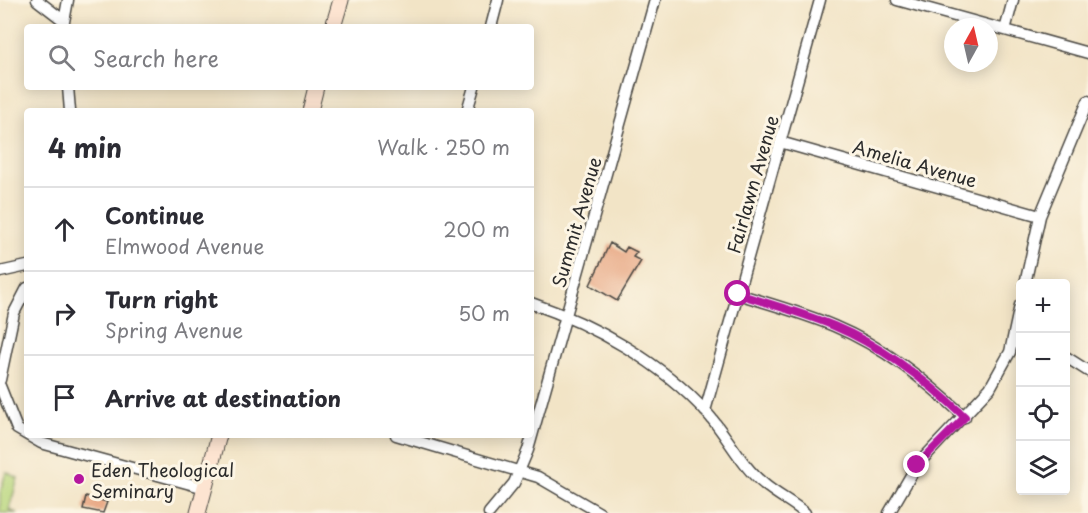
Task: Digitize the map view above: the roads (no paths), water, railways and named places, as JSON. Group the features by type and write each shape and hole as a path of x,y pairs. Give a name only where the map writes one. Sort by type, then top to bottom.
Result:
{"street":[{"path":"37,0 63,24"},
{"path":"63,24 68,0"},
{"path":"334,24 341,0"},
{"path":"492,24 498,0"},
{"name":"Summit Avenue","path":"534,427 655,0"},
{"name":"Fairlawn Avenue","path":"705,411 820,0"},
{"path":"897,0 1088,53"},
{"path":"1005,30 1013,0"},
{"path":"68,90 70,108"},
{"path":"311,108 315,90"},
{"path":"468,108 473,90"},
{"path":"1026,279 1040,216 1088,101"},
{"name":"Amelia Avenue","path":"780,142 1040,216"},
{"path":"0,272 24,267"},
{"path":"0,380 14,313 24,294"},
{"path":"738,294 814,318 861,339 913,371 965,417"},
{"path":"534,304 567,315 648,363 705,411 763,484 805,513"},
{"path":"889,513 917,465 965,417 990,388 1010,352 1016,333"},
{"path":"1070,360 1088,371"},
{"path":"0,386 17,429 24,433"},
{"path":"32,438 41,443 205,488"},
{"path":"198,513 218,438"},
{"path":"406,438 521,471 558,487 600,513"},
{"name":"Summit Avenue","path":"489,513 504,497 521,471 531,438"}],"place":[{"name":"Eden Theological Seminary","path":"79,479"}]}
